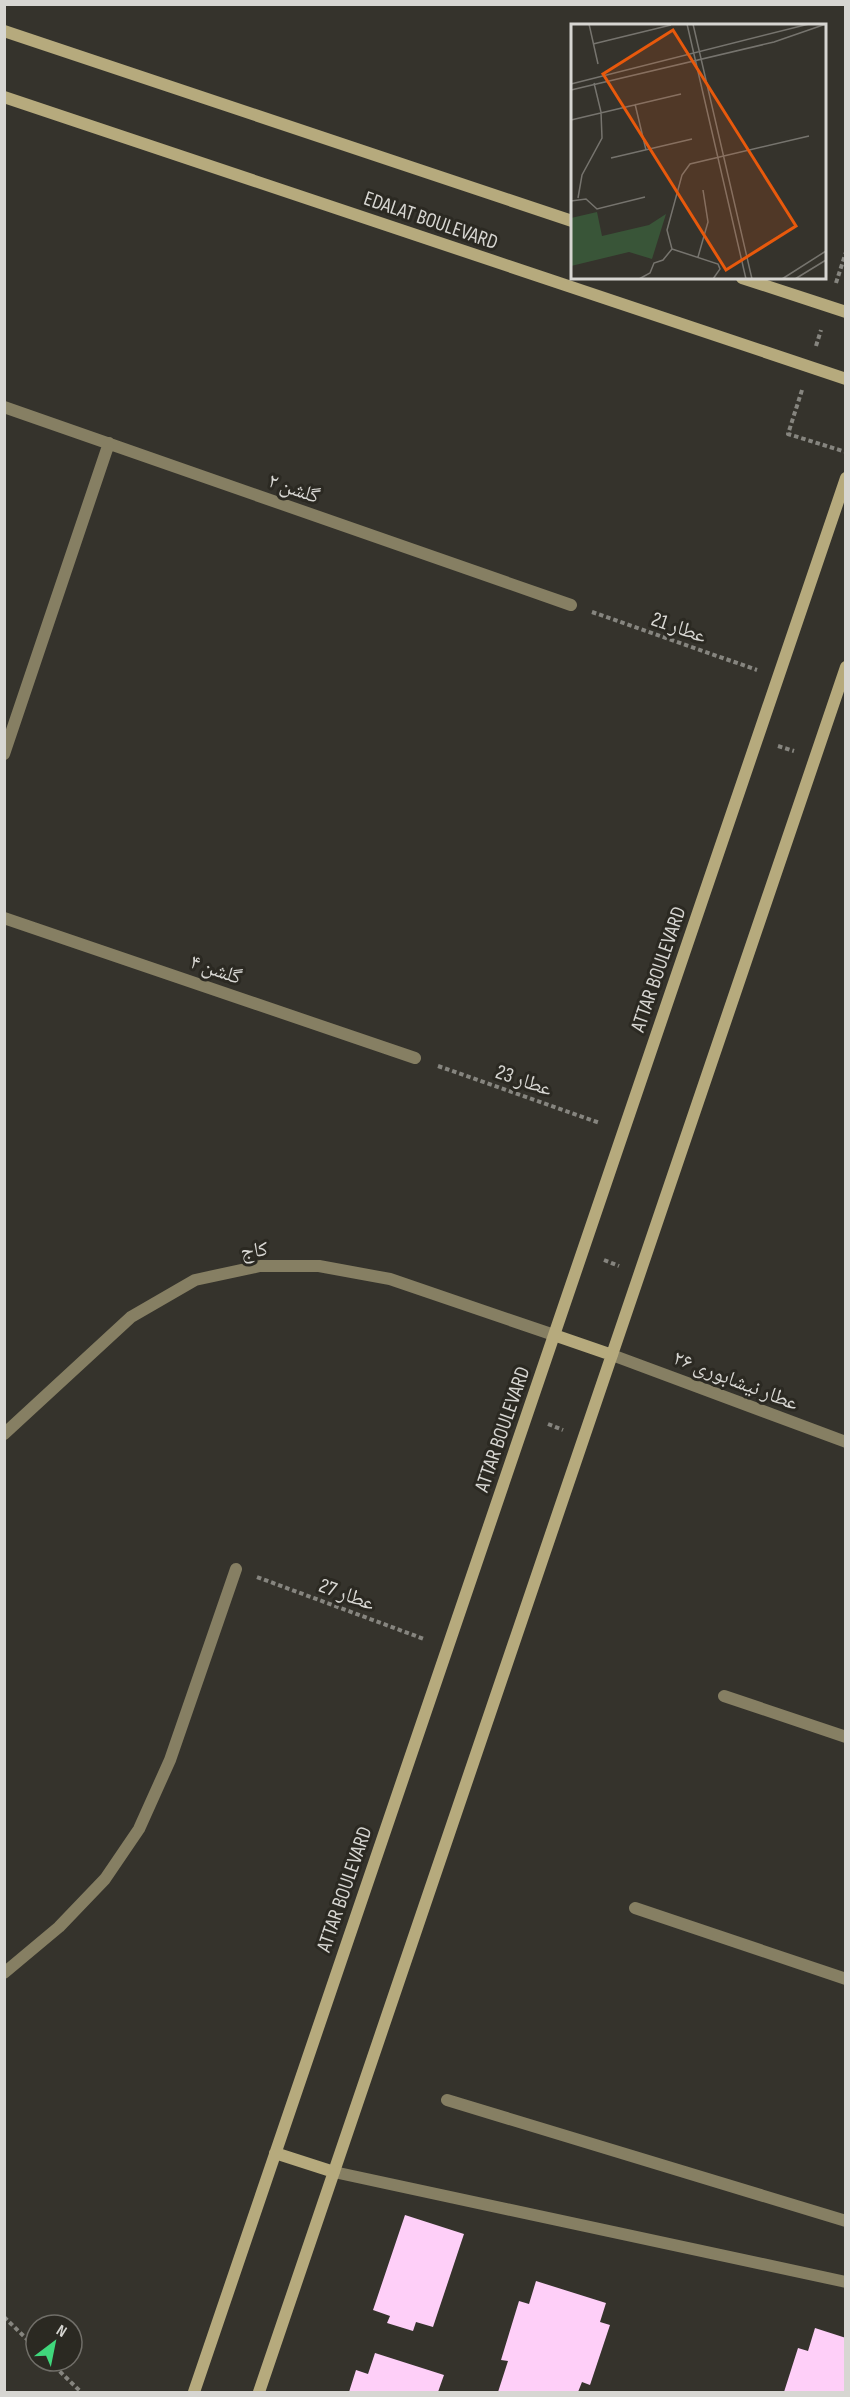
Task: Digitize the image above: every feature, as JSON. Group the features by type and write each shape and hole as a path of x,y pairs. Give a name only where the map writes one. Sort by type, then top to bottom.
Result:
{"street":[{"name":"EDALAT BOULEVARD","path":"4,31 571,220"},
{"name":"EDALAT BOULEVARD","path":"4,97 846,379"},
{"path":"744,279 846,312"},
{"name":"گلشن ۲","path":"4,407 571,605"},
{"path":"4,754 109,444"},
{"name":"ATTAR BOULEVARD","path":"194,2392 846,478"},
{"path":"259,2392 846,667"},
{"name":"گلشن ۴","path":"4,918 415,1058"},
{"name":"کاج","path":"4,1434 131,1317 195,1280 260,1266 319,1266 390,1279 554,1335"},
{"path":"554,1335 612,1355"},
{"name":"عطار نیشابوری ۲۶","path":"612,1355 846,1442"},
{"path":"4,1973 59,1928 105,1879 139,1829 170,1760 236,1569"},
{"path":"724,1696 846,1737"},
{"path":"635,1908 846,1979"},
{"path":"447,2100 846,2221"},
{"path":"275,2153 334,2172 846,2282"}],"path":[{"name":"عطار 21","path":"571,605 778,677"},
{"path":"757,739 815,757"},
{"name":"عطار 23","path":"415,1058 624,1131"},
{"path":"583,1252 640,1273"},
{"path":"527,1416 584,1438"},
{"name":"عطار 27","path":"236,1569 448,1647"},
{"path":"4,2317 24,2336"},
{"path":"61,2373 81,2392"}],"building":[{"path":"405,2215 464,2234 433,2327 416,2322 413,2331 387,2323 390,2316 373,2310"},
{"path":"536,2281 606,2303 600,2322 610,2325 590,2385 582,2382 578,2392 498,2392 508,2361 501,2360 519,2301 529,2304"},
{"path":"815,2328 846,2338 846,2392 784,2392 798,2348 808,2351"},
{"path":"375,2353 444,2375 438,2392 349,2392 356,2370 368,2374"}]}
